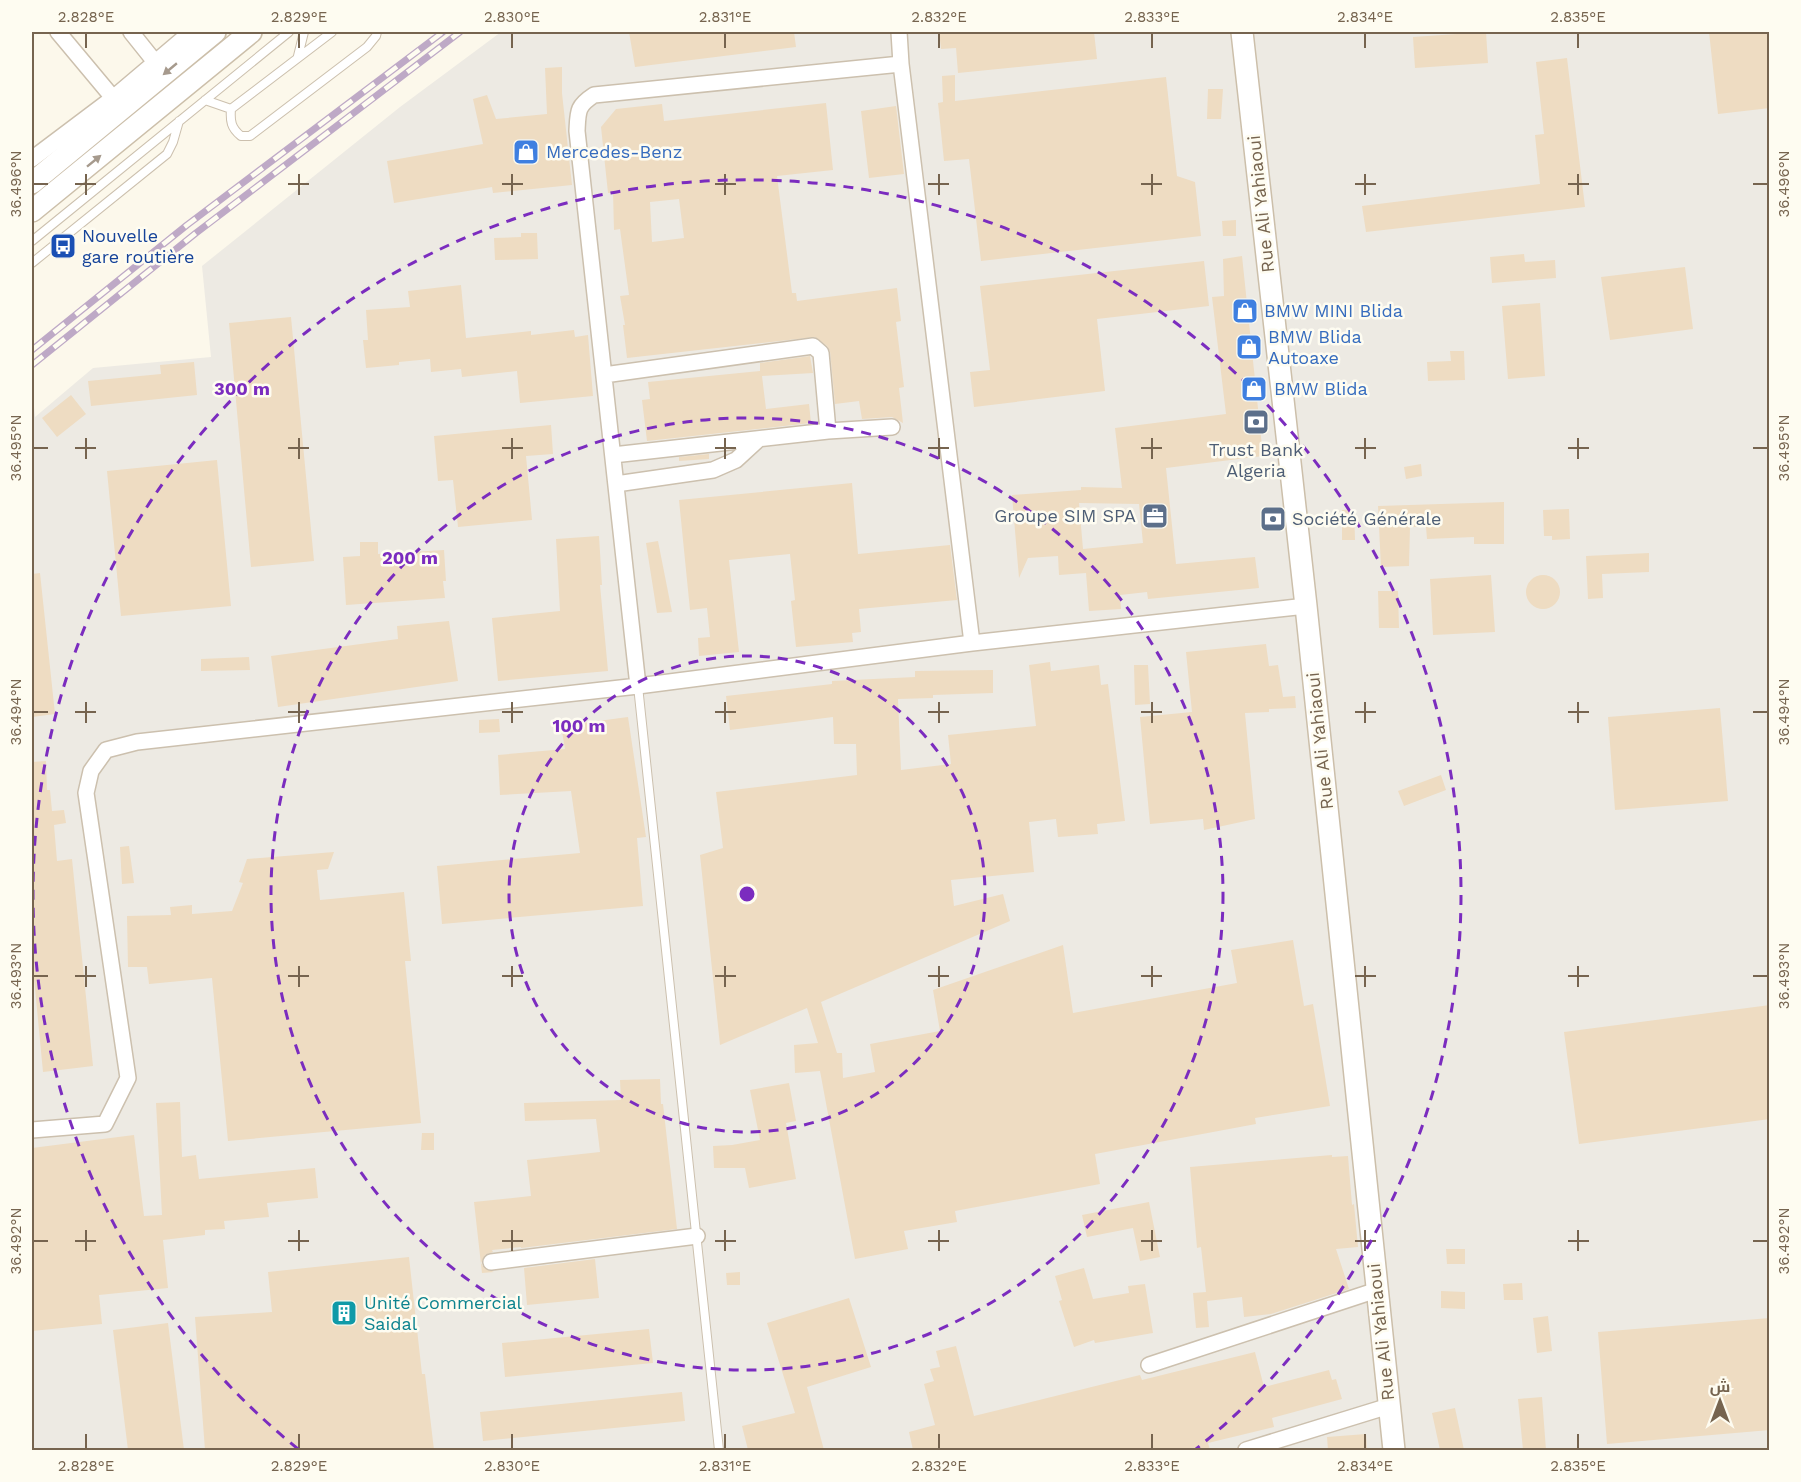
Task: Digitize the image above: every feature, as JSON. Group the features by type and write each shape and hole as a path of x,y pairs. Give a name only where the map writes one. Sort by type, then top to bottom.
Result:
{"main road":[{"path":"32,183 118,104 215,32"},
{"path":"32,211 251,32"},
{"name":"Rue Ali Yahiaoui","path":"1242,32 1306,606 1394,1450"}],"street":[{"path":"58,32 137,126"},
{"path":"131,32 155,62"},
{"path":"32,159 118,104 155,62 191,32"},
{"path":"899,32 901,64 972,643"},
{"path":"638,686 577,131 578,112 582,103 594,95 901,64"},
{"path":"604,375 813,346 821,353 828,431"},
{"path":"613,455 828,431 892,427"},
{"path":"616,484 713,470 735,460 759,439"},
{"path":"32,1130 105,1124 128,1078 86,793 91,771 106,750 137,742 638,686 972,643 1306,606"},
{"path":"491,1262 697,1236"},
{"path":"1149,1365 1377,1290"},
{"path":"1246,1450 1389,1406"}],"lane":[{"path":"32,241 288,32"},
{"path":"297,57 304,32"},
{"path":"332,32 231,109 230,120 234,131 241,136 250,136 367,47 377,32"},
{"path":"205,100 231,109"},
{"path":"32,263 167,154 173,142 178,121"},
{"path":"638,686 719,1450"}],"shaded area":[{"path":"501,32 1769,32 1769,1450 32,1450 32,408 34,407 35,417 93,368 211,357 202,266 400,107"}],"building":[{"path":"629,32 794,32 796,47 635,67"},
{"path":"939,32 1094,32 1097,59 958,73 956,48 941,49"},
{"path":"1486,32 1488,63 1415,68 1413,37"},
{"path":"1709,32 1770,32 1770,108 1718,114"},
{"path":"1567,58 1585,207 1366,232 1362,206 1540,184 1535,135 1544,134 1536,62"},
{"path":"562,67 562,93 572,185 493,193 492,187 394,203 387,161 483,144 473,99 487,95 496,119 547,114 545,68"},
{"path":"955,75 955,101 1166,77 1177,176 1195,182 1201,236 981,261 969,159 944,161 938,103 943,102 942,76"},
{"path":"1208,89 1223,89 1221,119 1207,119"},
{"path":"826,103 833,170 777,176 792,293 796,293 797,301 897,288 901,321 896,322 904,387 899,388 903,423 892,417 862,419 859,401 835,404 830,351 815,337 627,358 620,296 629,295 620,229 614,230 613,193 608,193 601,127 616,109 662,104 664,121","holes":["679,199 684,238 652,242 650,202"]},
{"path":"896,106 904,174 869,178 861,111"},
{"path":"1236,220 1236,236 1223,236 1222,221"},
{"path":"521,233 537,233 538,259 495,260 494,238 521,237"},
{"path":"1524,254 1525,262 1555,260 1556,278 1492,283 1490,257"},
{"path":"1242,256 1263,456 1166,468 1176,564 1255,557 1259,588 1148,599 1147,592 1120,595 1121,609 1089,611 1086,573 1059,575 1058,556 1028,558 1019,578 1012,495 1081,490 1081,487 1122,488 1115,428 1226,414 1212,297 1224,296 1223,259","holes":["1079,503 1139,504 1143,543 1083,549"]},
{"path":"1204,261 1209,306 1097,319 1105,391 974,407 970,372 990,370 980,286"},
{"path":"1685,267 1693,329 1610,340 1601,277"},
{"path":"461,285 466,338 531,331 531,335 574,330 575,337 588,335 593,396 520,403 517,371 462,377 461,369 431,372 430,359 366,368 363,340 368,340 366,310 410,307 408,291"},
{"path":"1540,303 1545,376 1508,379 1502,306"},
{"path":"291,317 314,561 251,567 229,323"},
{"path":"1450,351 1464,351 1465,380 1428,381 1427,362 1451,361"},
{"path":"810,356 813,373 762,376 766,409 809,404 811,423 647,441 642,400 650,399 648,382 760,371 760,363"},
{"path":"194,362 197,395 91,406 88,381 161,374 160,365"},
{"path":"71,395 86,414 57,437 42,418"},
{"path":"551,425 553,454 526,456 532,520 458,527 453,480 438,481 434,436"},
{"path":"709,454 709,459 679,461 679,457"},
{"path":"217,460 231,606 121,616 107,471"},
{"path":"1421,464 1422,476 1406,479 1404,467"},
{"path":"852,483 858,554 950,545 957,600 859,609 861,632 852,633 853,642 796,647 791,601 795,600 790,554 729,560 739,652 699,656 698,638 710,637 707,608 690,610 679,500"},
{"path":"1504,502 1504,544 1474,544 1474,537 1427,539 1426,527 1410,527 1409,566 1381,567 1378,506"},
{"path":"1354,509 1355,540 1342,540 1342,510"},
{"path":"1569,509 1570,539 1552,540 1552,536 1544,536 1543,510"},
{"path":"599,536 602,585 600,585 608,671 498,681 492,618 560,611 556,539"},
{"path":"658,541 672,612 657,613 646,543"},
{"path":"360,542 378,542 378,554 444,550 445,598 346,605 343,557 360,556"},
{"path":"1649,553 1649,572 1602,574 1603,598 1588,599 1586,556"},
{"path":"40,573 55,714 32,717 32,574"},
{"path":"1491,575 1495,632 1433,635 1430,579"},
{"path":"1543,575 1555,580 1560,592 1555,604 1543,609 1531,604 1526,592 1531,580"},
{"path":"1378,591 1398,591 1399,628 1379,628"},
{"path":"449,621 458,681 278,707 271,656 398,639 397,626"},
{"path":"1266,644 1269,666 1278,665 1283,697 1295,696 1296,708 1245,713 1255,819 1204,830 1203,819 1150,824 1140,717 1192,712 1186,652"},
{"path":"249,657 250,670 201,671 201,659"},
{"path":"1050,662 1051,671 1099,665 1101,685 1108,684 1125,821 1097,824 1098,834 1058,837 1056,819 1029,822 1034,872 951,880 954,906 1003,894 1010,921 821,1002 837,1053 842,1053 843,1078 875,1072 870,1044 940,1031 933,990 1063,945 1073,1013 1237,983 1231,950 1293,940 1304,1006 1313,1004 1330,1106 1255,1118 1256,1124 1095,1154 1100,1184 955,1211 957,1222 904,1231 908,1249 855,1259 820,1071 795,1073 794,1045 818,1043 807,1008 720,1045 700,855 723,848 716,792 857,775 856,744 834,744 833,717 730,730 726,696 832,684 832,681 915,677 915,671 993,670 993,693 898,699 901,770 951,764 948,735 1036,726 1029,665"},
{"path":"1134,665 1148,665 1150,704 1135,705"},
{"path":"1720,708 1728,801 1615,810 1608,717"},
{"path":"628,717 646,837 637,838 643,906 442,924 437,866 580,853 571,791 500,795 498,755 565,749 561,726"},
{"path":"499,719 500,732 479,733 479,720"},
{"path":"46,761 47,790 50,790 52,811 64,810 66,823 54,825 57,861 72,859 93,1066 43,1072 32,957 32,762"},
{"path":"1441,775 1446,790 1404,806 1398,791"},
{"path":"129,846 134,883 122,884 120,847"},
{"path":"334,852 328,869 317,870 320,900 404,892 411,961 405,961 421,1123 228,1141 212,978 149,984 147,967 128,967 127,916 171,915 170,907 192,905 192,914 232,911 243,883 239,882 247,859"},
{"path":"1770,1005 1770,1119 1579,1144 1564,1032"},
{"path":"660,1079 661,1104 663,1104 677,1229 492,1250 493,1252 485,1255 481,1263 484,1268 494,1272 482,1273 474,1202 531,1196 527,1160 600,1152 596,1119 525,1121 524,1103 621,1100 620,1080"},
{"path":"789,1083 796,1121 786,1123 796,1179 749,1188 745,1168 714,1168 713,1146 760,1140 750,1090"},
{"path":"180,1102 182,1157 196,1155 199,1179 315,1168 318,1198 267,1203 269,1217 224,1221 225,1229 205,1230 205,1235 163,1240 168,1288 99,1295 102,1324 32,1331 32,1148 134,1135 144,1216 162,1215 156,1103"},
{"path":"422,1133 434,1133 434,1150 421,1150"},
{"path":"1332,1155 1332,1157 1348,1156 1358,1247 1336,1249 1349,1289 1271,1314 1244,1317 1242,1297 1207,1301 1209,1327 1196,1328 1193,1293 1206,1292 1201,1247 1197,1248 1190,1167"},
{"path":"1149,1202 1160,1257 1140,1261 1133,1228 1087,1237 1082,1215"},
{"path":"1446,1249 1465,1249 1465,1264 1447,1264"},
{"path":"409,1257 422,1374 425,1374 434,1450 205,1450 195,1317 272,1312 268,1272"},
{"path":"595,1259 599,1298 527,1305 524,1268"},
{"path":"1084,1268 1093,1299 1129,1293 1128,1286 1145,1284 1153,1333 1095,1343 1094,1340 1074,1347 1059,1301 1062,1300 1055,1276"},
{"path":"740,1272 740,1285 727,1285 726,1273"},
{"path":"1522,1283 1523,1300 1504,1300 1503,1284"},
{"path":"1441,1291 1465,1292 1465,1309 1441,1308"},
{"path":"849,1298 871,1367 807,1387 824,1450 748,1450 742,1426 795,1413 767,1323"},
{"path":"1548,1316 1552,1351 1537,1353 1533,1318"},
{"path":"1770,1318 1770,1430 1607,1444 1598,1332"},
{"path":"168,1323 184,1450 128,1450 113,1330"},
{"path":"649,1329 653,1363 505,1377 502,1343"},
{"path":"956,1346 974,1416 1140,1375 1142,1380 1255,1352 1264,1387 1329,1370 1332,1380 1336,1379 1342,1399 1272,1418 1274,1427 1208,1443 1210,1450 913,1450 909,1432 935,1425 924,1384 934,1381 930,1369 940,1367 936,1351"},
{"path":"682,1392 685,1421 483,1441 480,1412"},
{"path":"1542,1397 1546,1450 1523,1450 1518,1399"},
{"path":"1455,1408 1464,1450 1440,1450 1432,1413"},
{"path":"1366,1434 1367,1450 1328,1450 1327,1437"}],"railway":[{"path":"32,350 187,225 443,32"},
{"path":"32,365 196,233 460,32"}],"place":[{"name":"Mercedes-Benz","path":"526,152"},
{"name":"Nouvelle gare routière","path":"63,246"},
{"name":"BMW MINI Blida","path":"1245,311"},
{"name":"BMW Blida Autoaxe","path":"1249,347"},
{"name":"BMW Blida","path":"1254,389"},
{"name":"Trust Bank Algeria","path":"1256,422"},
{"name":"Groupe SIM SPA","path":"1155,516"},
{"name":"Société Générale","path":"1273,519"},
{"name":"Unité Commercial Saidal","path":"344,1313"}]}
